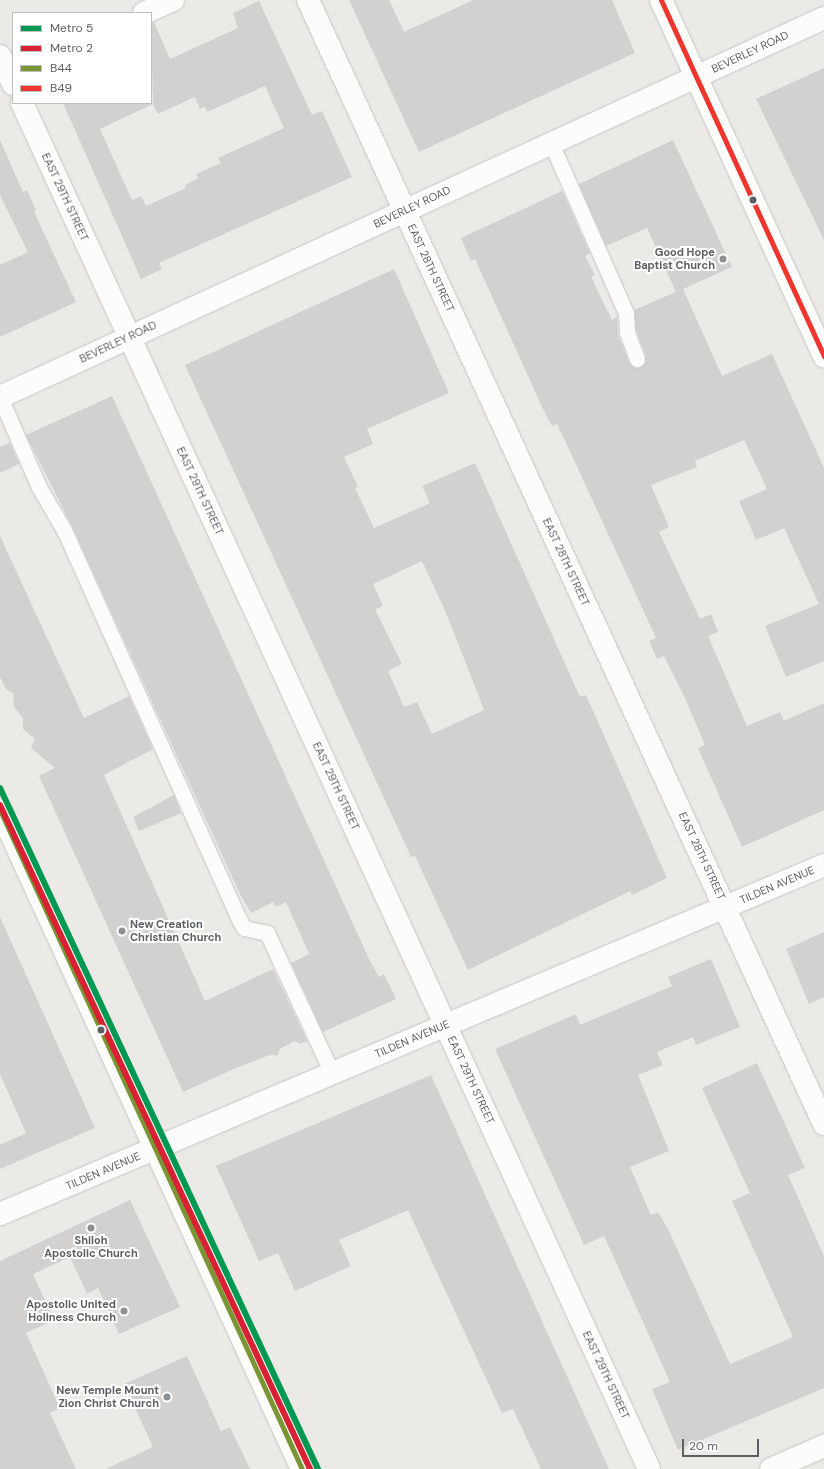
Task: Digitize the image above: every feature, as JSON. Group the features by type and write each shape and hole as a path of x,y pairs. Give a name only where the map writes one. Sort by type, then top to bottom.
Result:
{"street":[{"path":"146,12 173,0"},
{"name":"EAST 28TH STREET","path":"308,0 824,1124"},
{"path":"661,0 824,356"},
{"name":"BEVERLEY ROAD","path":"0,397 824,18"},
{"name":"EAST 29TH STREET","path":"22,104 649,1469"},
{"path":"0,810 302,1469"},
{"name":"TILDEN AVENUE","path":"0,1214 824,865"},
{"path":"771,1469 824,1446"}],"lane":[{"path":"551,144 626,313 627,332 637,359"},
{"path":"0,397 39,487 65,532 240,921 244,928 267,933 332,1073"}],"building":[{"path":"349,0 389,0 404,32 473,0 612,0 635,53 419,152"},
{"path":"259,1 312,115 322,111 352,177 159,263 162,269 141,279 63,104 152,104 152,23 154,22 170,59 238,28 233,13","holes":["265,86 284,128 218,158 221,163 196,174 198,178 185,185 186,188 146,206 141,196 132,200 100,129 153,104 158,114 195,97 200,109 205,107 207,112"]},
{"path":"824,68 824,240 756,99"},
{"path":"0,140 23,192 27,190 36,210 34,212 76,302 0,337 0,265 28,252 0,195"},
{"path":"673,140 732,267 683,289 722,376 772,354 824,468 824,661 786,677 765,626 819,604 784,528 756,540 739,501 767,489 744,440 695,461 697,467 651,485 669,527 659,532 700,619 711,614 718,632 708,636 747,726 780,712 784,721 824,703 824,810 742,847 698,748 705,745 685,698 664,656 657,659 649,641 656,638 568,447 557,424 552,426 543,409 475,259 471,261 461,238 562,191 590,253 585,256 595,275 591,277 612,320 617,317 618,335 629,362 635,368 640,367 646,356 636,330 634,310 676,292 647,228 606,246 579,184"},
{"path":"394,269 449,393 367,429 373,444 344,457 358,487 355,488 374,528 430,503 422,486 475,463 580,697 586,695 667,878 632,895 630,891 468,970 415,856 411,857 185,365","holes":["422,561 447,615 484,710 432,734 417,702 404,707 388,671 402,664 375,609 383,606 373,584"]},
{"path":"112,396 370,961 379,977 384,974 396,999 323,1032 291,963 309,954 286,902 276,907 273,902 251,913 240,894 73,528 26,435"},
{"path":"10,443 19,464 0,473 0,447"},
{"path":"0,536 84,718 129,696 153,749 104,775 205,1001 273,969 307,1041 301,1044 295,1041 281,1048 277,1056 272,1054 236,1068 183,1092 39,776 55,768 31,748 35,739 23,729 23,718 14,707 13,693 6,689 0,677"},
{"path":"174,795 181,813 139,831 133,817"},
{"path":"0,917 95,1128 0,1169 0,1145 26,1133 0,1074"},
{"path":"824,932 824,997 809,1004 786,949"},
{"path":"711,959 740,1027 696,1045 693,1037 657,1052 663,1065 638,1075 669,1151 630,1167 651,1215 658,1212 668,1229 730,1364 793,1337 732,1201 750,1193 702,1088 757,1063 805,1168 788,1175 824,1256 824,1388 678,1450 652,1389 670,1382 604,1236 584,1245 495,1049 576,1014 580,1025 672,986 668,977"},
{"path":"431,1075 609,1469 541,1469 513,1409 502,1413 408,1210 339,1240 351,1266 295,1291 278,1253 259,1261 216,1166"},
{"path":"130,1200 180,1307 119,1334 98,1288 87,1294 70,1257 33,1274 54,1320 26,1333 60,1408 50,1413 76,1469 0,1469 0,1261"},
{"path":"187,1356 221,1431 230,1427 250,1469 106,1469 153,1447 124,1384"}],"metro line":[{"name":"5","path":"0,788 318,1469"},
{"name":"2","path":"0,805 310,1469"}],"transit line":[{"name":"B49","path":"661,0 824,356"},
{"name":"B44","path":"0,810 302,1469"}],"place":[{"name":"Good Hope Baptist Church","path":"723,259"},
{"name":"New Creation Christian Church","path":"122,931"},
{"name":"Shiloh Apostolic Church","path":"91,1228"},
{"name":"Apostolic United Holiness Church","path":"124,1311"},
{"name":"New Temple Mount Zion Christ Church","path":"167,1397"}]}
